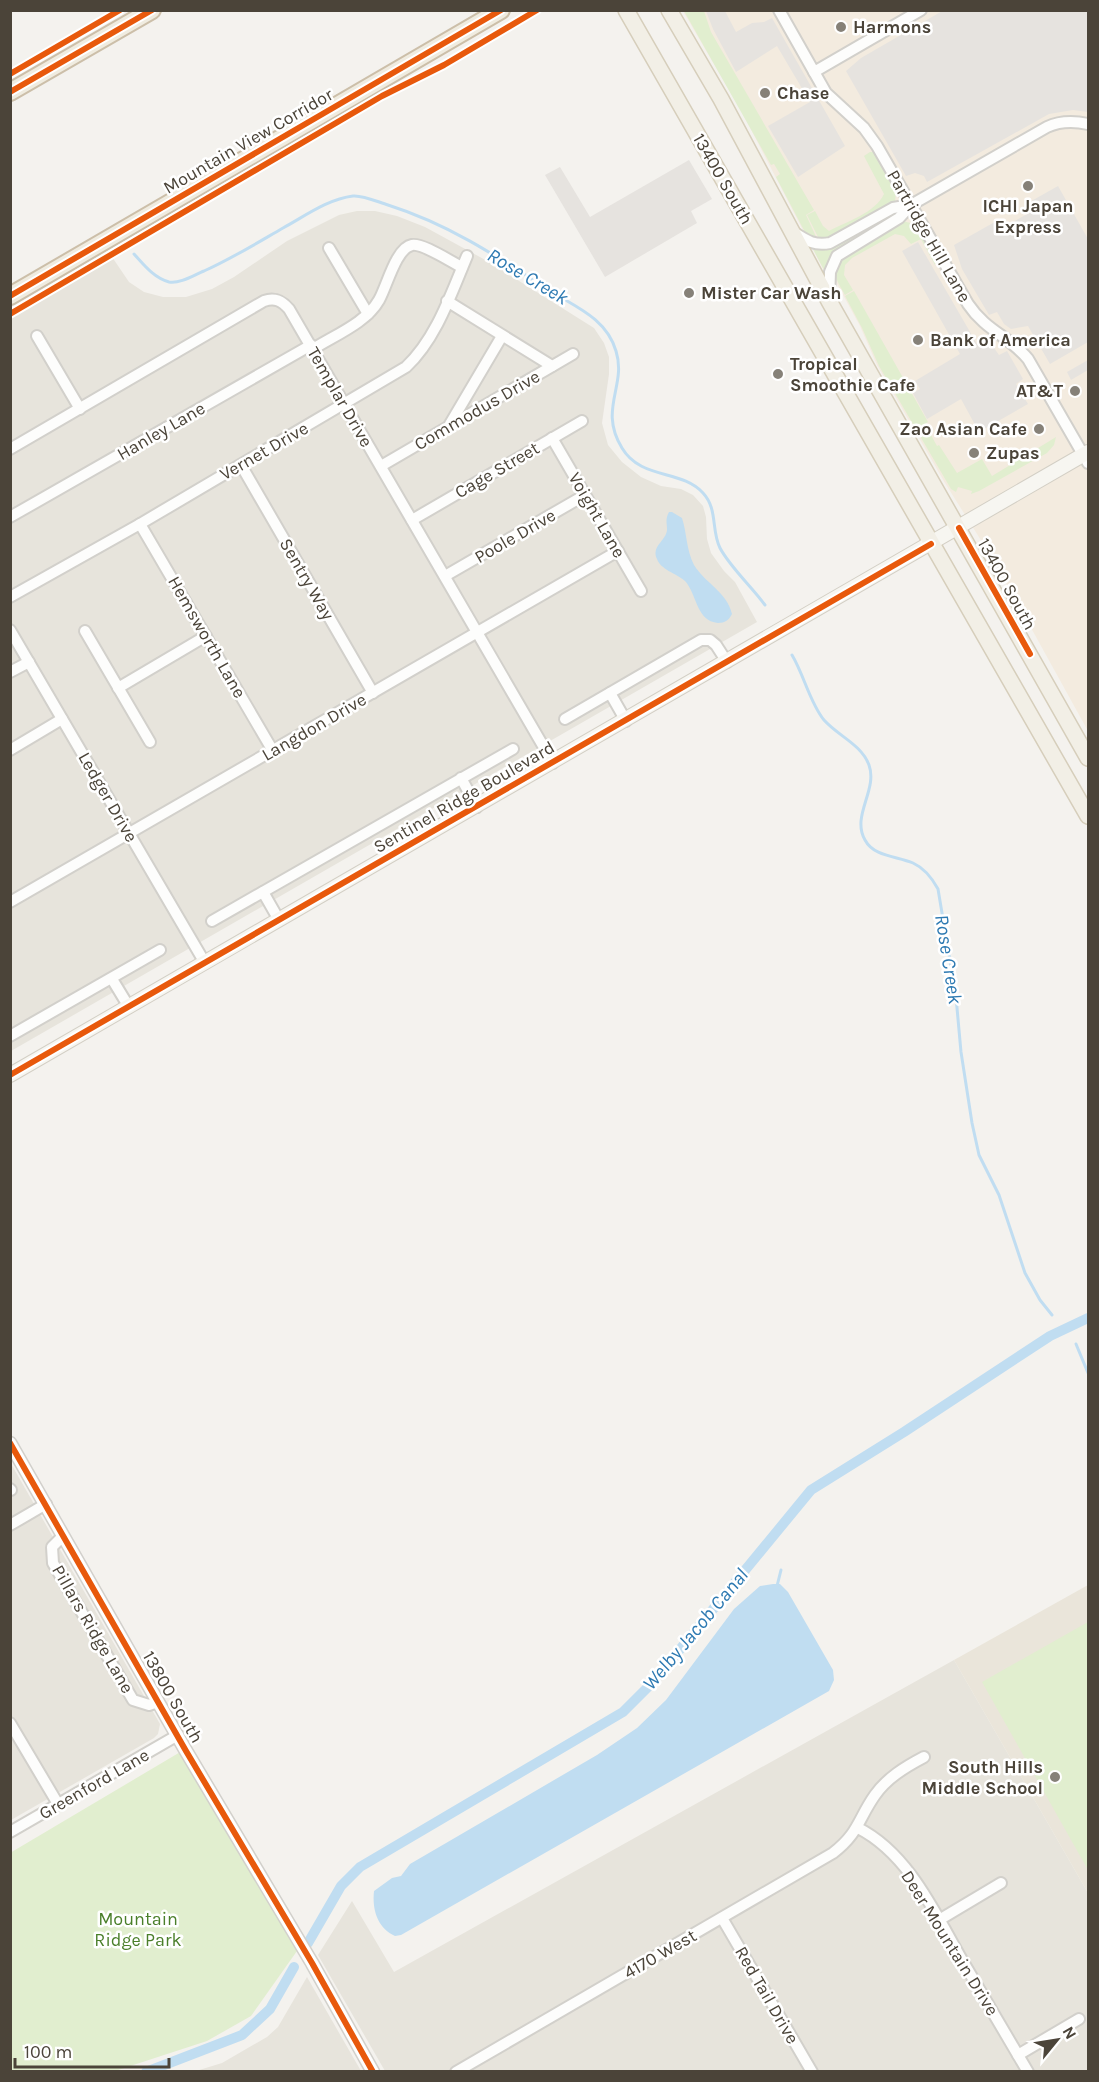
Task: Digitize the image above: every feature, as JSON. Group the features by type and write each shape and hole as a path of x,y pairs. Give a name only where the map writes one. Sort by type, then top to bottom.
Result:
{"highway":[{"path":"10,92 152,10"},
{"name":"Mountain View Corridor","path":"10,296 501,10"}],"main road":[{"name":"13400 South","path":"626,10 1089,816"},
{"name":"13400 South","path":"669,10 721,99 829,302 1089,758"},
{"name":"Sentinel Ridge Boulevard","path":"10,1075 959,528 1087,457"}],"street":[{"name":"Partridge Hill Lane","path":"779,10 830,97 868,133 974,313 987,327 1017,346 1028,359 1087,457"},
{"path":"814,72 921,10"},
{"path":"829,302 830,272 837,256 899,219 911,205 1049,126 1073,122 1089,124"},
{"path":"789,229 809,243 822,245 837,240 893,208 911,205"},
{"name":"Hanley Lane","path":"10,517 368,314 381,298 400,252 408,246 420,246 462,267"},
{"path":"329,248 368,314"},
{"name":"Vernet Drive","path":"10,597 396,375 415,358 431,336 467,256"},
{"name":"Templar Drive","path":"10,449 268,300 280,301 290,309 553,763"},
{"path":"447,302 552,366"},
{"path":"37,336 80,409"},
{"path":"449,426 502,336"},
{"name":"Commodus Drive","path":"381,466 573,354"},
{"name":"Cage Street","path":"412,520 582,421"},
{"name":"Voight Lane","path":"552,438 641,591"},
{"name":"Sentry Way","path":"241,465 373,693"},
{"name":"Poole Drive","path":"445,576 585,495"},
{"name":"Hemsworth Lane","path":"140,524 273,751"},
{"name":"Langdon Drive","path":"10,902 618,551"},
{"name":"Ledger Drive","path":"10,630 205,963"},
{"path":"85,631 150,742"},
{"path":"118,688 206,636"},
{"path":"565,719 701,640 710,639 727,662"},
{"path":"10,672 29,662"},
{"path":"610,693 626,721"},
{"path":"10,750 62,719"},
{"path":"212,921 513,748"},
{"path":"461,778 477,807"},
{"path":"263,892 279,920"},
{"path":"10,1036 160,950"},
{"path":"112,979 129,1007"},
{"name":"13800 South","path":"10,1443 374,2072"},
{"path":"10,1525 46,1504"},
{"name":"Pillars Ridge Lane","path":"63,1536 52,1547 53,1563 133,1700 149,1705 158,1701"},
{"path":"10,1722 58,1804"},
{"name":"Greenford Lane","path":"10,1832 178,1736"},
{"name":"4170 West","path":"456,2072 833,1853 858,1828 875,1795 885,1783 909,1764 924,1757"},
{"name":"Deer Mountain Drive","path":"858,1828 869,1833 899,1862 926,1898 1028,2072"},
{"path":"939,1920 1001,1883"},
{"name":"Red Tail Drive","path":"722,1918 812,2072"},
{"path":"1018,2055 1079,2019"}],"shaded area":[{"path":"944,10 1088,11 1088,112 1073,110 1049,114 927,182 924,176 915,173 906,176 846,71 861,58"},
{"path":"683,11 1088,11 1088,731 994,561 945,483 877,365 860,326 836,282 823,269 743,114"},
{"path":"706,11 725,11 736,32 752,23 764,22 772,18 845,146 798,177 768,126 810,102 777,46 736,72"},
{"path":"689,160 712,199 691,211 697,223 605,277 545,175 560,167 590,217"},
{"path":"1058,186 1088,239 1088,342 1050,364 1028,326 1011,329 1004,324 997,312 989,315 962,269 954,245 1000,219 1006,226 1029,213 1026,204"},
{"path":"357,211 375,211 397,216 425,227 489,262 594,328 604,343 609,357 602,423 608,445 622,462 641,477 661,486 681,489 693,495 703,506 711,553 735,582 757,622 11,1051 11,308 108,251 129,282 144,292 163,297 186,297 212,289 234,277 287,241 339,215"},
{"path":"918,242 977,344 992,345 999,355 1007,351 1023,379 1016,384 1028,404 979,432 961,399 927,419 913,393 920,389 915,381 960,354 902,251"},
{"path":"1088,360 1088,370 1071,380 1067,372"},
{"path":"10,1462 160,1724 158,1734 154,1738 11,1820"},
{"name":"South Hills Middle School","path":"1088,1585 1088,1893 954,1660"},
{"path":"954,1660 1088,1893 1088,2071 385,2071 318,1955 352,1901 394,1972"},
{"path":"307,1977 361,2071 196,2071 222,2063 267,2037 278,2027"}],"green space":[{"path":"684,11 704,11 711,32 814,210 806,215 818,241 807,236 776,177 780,174 774,164 771,165"},
{"path":"874,152 896,192 895,202 825,239 819,239 807,215 815,211 823,226 829,231 867,212 880,201 884,194 864,156"},
{"path":"894,211 897,217 824,270 814,247"},
{"path":"903,221 914,224 936,261 935,265 921,239 911,244 904,236 895,234 852,258 845,265 844,275 853,290 845,295 835,271 842,255"},
{"path":"854,291 928,422 925,424 937,446 939,445 957,473 982,459 992,476 1056,437 1054,445 1047,453 979,491 971,494 972,491 958,487 956,492 951,489 879,366 845,296"},
{"name":"South Hills Middle School","path":"1088,1622 1088,1870 982,1682"},
{"name":"Mountain Ridge Park","path":"182,1751 297,1951 251,2016 207,2041 115,2071 11,2071 10,1853"}],"water":[{"path":"669,512 682,518 689,553 694,565 726,600 732,614 725,622 718,623 705,617 685,581 659,563 656,551 666,534"},
{"path":"780,1584 788,1592 833,1670 834,1680 829,1691 401,1935 395,1936 384,1928 375,1911 374,1891 392,1878 401,1876 410,1864 597,1755 637,1728 666,1700 734,1609 760,1586"}],"waterway":[{"name":"Rose Creek","path":"134,254 159,277 169,282 178,282 224,261 326,204 353,196 366,198 431,221 470,241 578,307 605,329 616,351 618,364 612,421 622,448 640,465 684,480 703,493 711,506 720,548 765,605"},
{"name":"Rose Creek","path":"792,655 819,713 830,726 861,751 869,765 870,784 861,822 865,840 869,846 880,853 917,865 938,889 956,997 961,1052 979,1155 999,1195 1025,1273 1040,1300 1052,1315"},
{"name":"Welby Jacob Canal","path":"308,1943 341,1886 360,1867 623,1712 654,1681 811,1490 1050,1336 1088,1318"},
{"name":"Rose Creek","path":"1076,1344 1088,1373"},
{"path":"777,1586 781,1570"},
{"name":"Welby Jacob Canal","path":"146,2072 242,2035 270,2009 294,1967"}],"cycle path":[{"path":"10,74 120,10"},
{"path":"10,92 152,10"},
{"path":"10,296 501,10"},
{"path":"10,314 382,96 444,65 537,10"},
{"path":"959,528 1030,654"},
{"path":"10,1075 931,544"},
{"path":"10,1443 373,2072"}],"place":[{"name":"Harmons","path":"841,27"},
{"name":"Chase","path":"765,93"},
{"name":"ICHI Japan Express","path":"1028,186"},
{"name":"Mister Car Wash","path":"689,293"},
{"name":"Bank of America","path":"918,340"},
{"name":"Tropical Smoothie Cafe","path":"778,374"},
{"name":"AT&T","path":"1075,391"},
{"name":"Zao Asian Cafe","path":"1039,429"},
{"name":"Zupas","path":"974,453"},
{"name":"South Hills Middle School","path":"1055,1777"}]}
